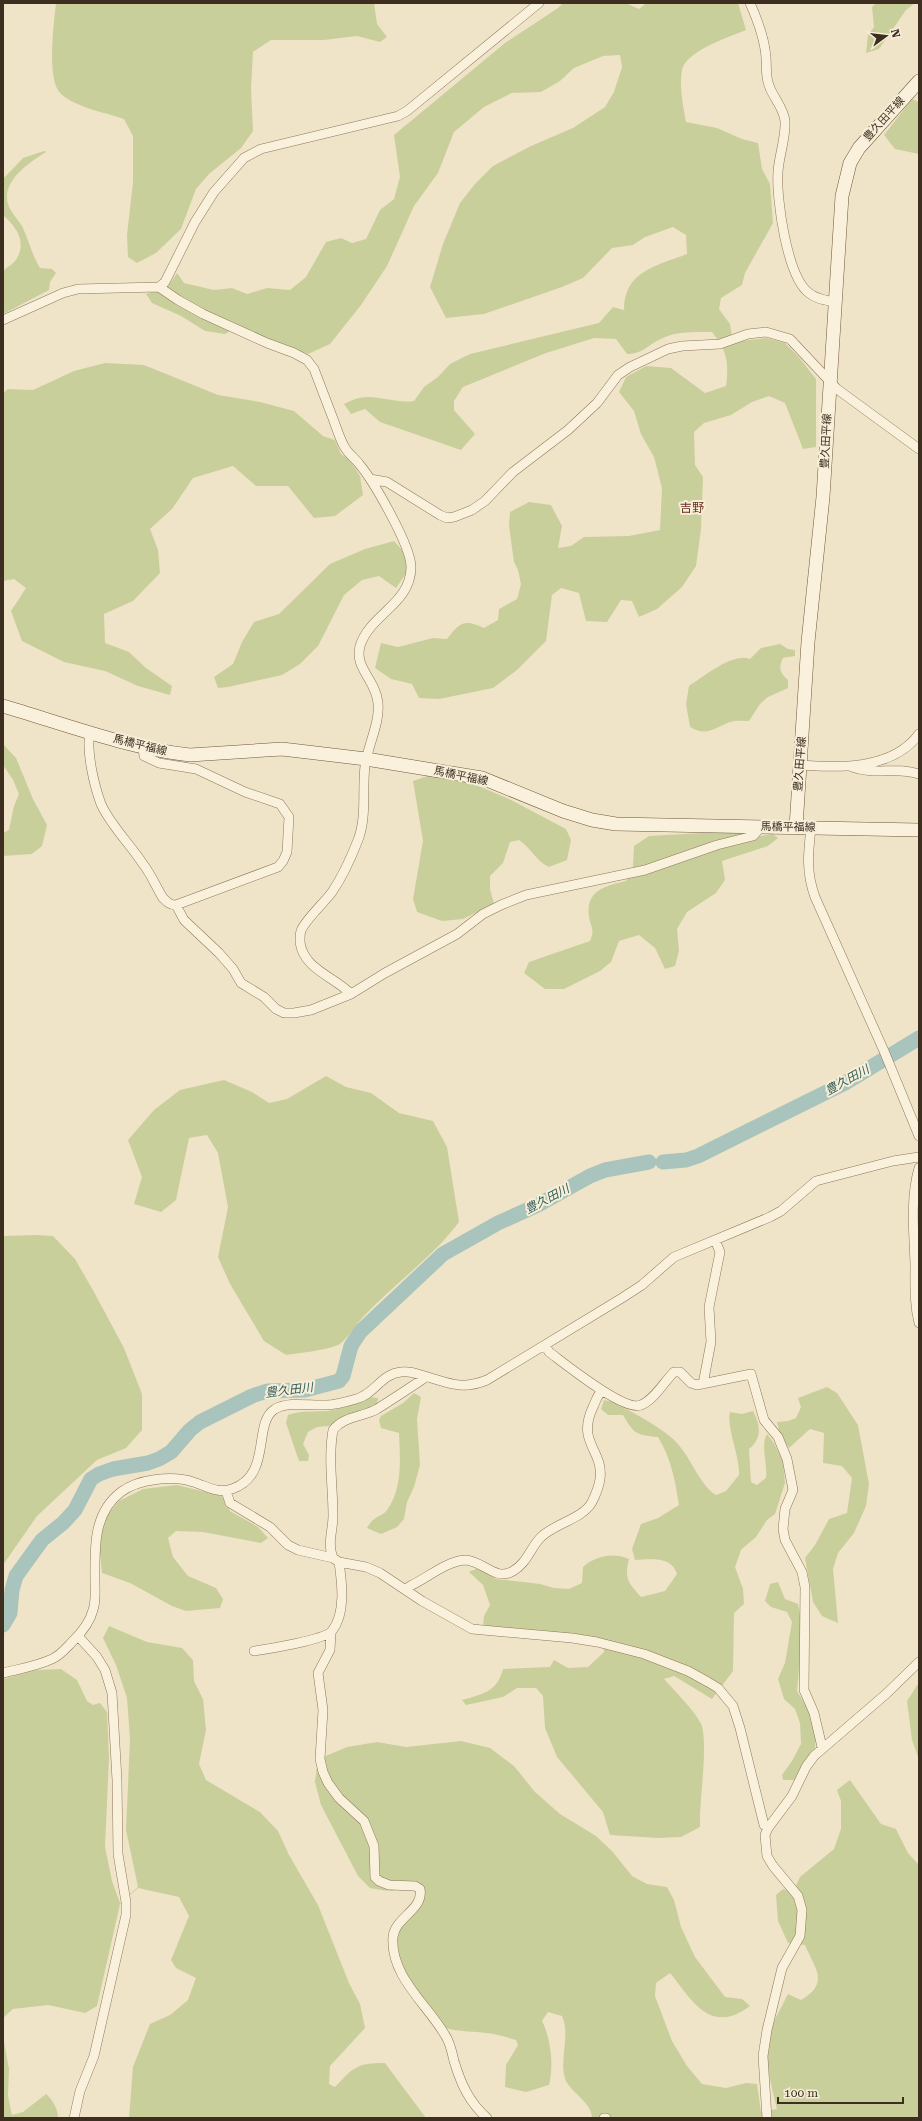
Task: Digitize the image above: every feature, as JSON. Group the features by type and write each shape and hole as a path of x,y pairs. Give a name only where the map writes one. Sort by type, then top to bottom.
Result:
{"main road":[{"name":"豊久田平線","path":"796,827 808,642 822,520 829,382 842,196 850,163 865,140 919,81"},
{"name":"馬橋平福線","path":"3,706 143,747 190,755 282,749 366,759 482,778 563,811 592,820 652,826 919,830"}],"street":[{"path":"159,287 165,282 195,222 214,192 244,158 261,149 398,116 407,111 539,3"},
{"path":"750,3 760,25 764,43 766,76 785,120 778,171 781,224 786,242 800,282 808,293 822,300 834,302"},
{"path":"3,320 63,293 78,289 159,287 203,314 307,360 314,369 344,446 370,479 406,547 411,568 409,582 403,594 394,606 375,622 360,646 359,656 361,665 372,682 378,700 378,711 366,759 363,815 359,838 350,860 332,891 301,930 300,942 305,955 316,969 344,987 351,994"},
{"path":"370,479 387,482 447,518 472,510 485,501 513,472 568,430 597,403 618,376 650,356 682,346 720,344 748,334 766,332 790,339 837,389 919,449"},
{"path":"90,732 88,742 96,789 102,805 108,817 150,874 163,898 170,905 176,905 278,867 283,861 286,852 289,817 280,804 245,792 196,769 159,763 144,756 143,747"},
{"path":"852,767 900,752 908,747 919,734"},
{"path":"799,765 852,767 866,772 905,770 919,774"},
{"path":"176,905 184,920 219,953 233,969 241,983 260,994 276,1009 284,1013 312,1010 351,994 385,973 457,934 483,914 501,905 526,895 645,870 717,845 753,836 761,827"},
{"path":"811,828 807,862 808,879 814,897 890,1064 919,1136"},
{"path":"3,1673 52,1659 61,1654 78,1636 93,1610 95,1600 96,1535 100,1520 113,1498 132,1486 165,1480 184,1479 219,1491 226,1491 243,1484 252,1475 257,1463 265,1426 269,1415 274,1410 288,1405 326,1405 358,1399 374,1390 386,1377 397,1372 407,1372 424,1376 446,1384 462,1386 475,1385 487,1380 642,1285 674,1257 781,1211 816,1181 893,1161 919,1157"},
{"path":"919,1168 914,1188 914,1228 915,1306 919,1323"},
{"path":"702,1384 711,1342 709,1307 720,1252 715,1240"},
{"path":"545,1345 549,1352 602,1391 626,1403 641,1405 674,1372 684,1374 691,1383 697,1385 750,1374 764,1420 778,1437 787,1459 793,1490 782,1520 783,1529 785,1540 802,1572 805,1587 804,1690 814,1713 822,1747"},
{"path":"424,1376 423,1379 377,1409 345,1420 338,1424 333,1430 330,1484 333,1518 329,1544 336,1560 342,1595 338,1615 331,1632 330,1650 318,1673 323,1710 320,1759 323,1772 328,1783 339,1798 364,1821 374,1846 375,1877 379,1882 389,1885 415,1886 420,1889 421,1896 417,1903 394,1928 393,1947 397,1962 407,1983 446,2036 460,2081 467,2096 486,2118"},
{"path":"406,1590 410,1586 457,1561 467,1560 499,1574 511,1573 521,1566 539,1539 548,1532 583,1512 591,1503 600,1479 599,1466 587,1436 586,1425 599,1394 602,1391"},
{"path":"226,1491 230,1503 270,1527 288,1545 298,1550 366,1567 422,1601 477,1631 572,1638 597,1642 655,1658 688,1671 718,1688 733,1706 740,1728 764,1825 768,1828"},
{"path":"254,1651 320,1638 331,1632"},
{"path":"74,2118 83,2084 94,2056 126,1915 126,1902 118,1854 117,1780 112,1693 105,1670 97,1657 78,1636"},
{"path":"767,2118 763,2056 767,2030 782,1968 800,1936 802,1910 798,1896 773,1866 767,1856 764,1843 768,1828 792,1796 806,1767 822,1747 857,1720 919,1662"}],"green space":[{"path":"56,3 374,3 377,24 387,37 380,42 357,36 324,40 271,40 253,52 251,89 253,131 241,148 209,174 196,189 181,229 156,253 137,263 128,257 127,235 133,182 133,136 124,119 75,103 61,94 56,87 52,65 52,51"},
{"path":"563,3 626,3 639,9 646,3 738,3 746,30 709,46 691,57 685,63 682,70 681,83 686,122 717,128 742,139 758,143 762,169 770,184 773,223 745,273 742,285 721,298 719,309 730,324 733,342 766,338 785,343 798,356 816,379 816,447 803,449 785,403 769,396 752,402 731,415 704,423 694,432 695,465 703,477 701,529 696,566 682,587 657,609 639,617 632,601 621,600 607,622 586,621 579,593 561,588 552,595 546,641 517,670 493,688 439,699 419,698 412,684 391,679 375,668 381,643 398,647 433,638 447,639 455,629 463,624 467,623 484,628 498,620 499,609 517,599 521,584 518,570 514,562 509,526 510,512 529,502 551,505 562,526 558,548 571,546 584,537 629,536 660,530 662,488 654,457 641,434 634,411 619,392 626,377 646,366 671,368 705,393 726,386 727,364 721,345 712,332 693,332 668,336 658,340 642,351 633,354 627,354 616,339 594,338 546,353 463,387 454,401 454,410 475,434 461,450 380,422 365,409 351,414 344,404 355,399 366,397 407,402 414,401 424,387 438,377 450,364 470,354 599,323 613,307 624,310 625,297 629,286 636,278 653,267 687,254 686,235 673,227 645,237 633,245 612,248 583,278 562,287 484,314 446,318 430,287 443,244 460,203 475,184 493,166 531,146 573,128 605,107 614,92 622,67 620,55 603,56 574,68 560,81 541,92 512,93 484,107 454,132 438,173 414,206 387,266 361,305 330,344 308,354 238,327 225,334 205,331 181,316 152,303 146,294 169,285 177,273 184,283 214,290 232,288 247,294 267,288 290,290 306,277 326,242 341,238 352,243 366,239 380,210 394,199 400,177 394,135 505,43 558,8"},
{"path":"876,3 915,3 906,10 879,49 866,53 868,35 874,27 872,7"},
{"path":"912,99 919,102 919,154 895,149 884,135"},
{"path":"44,151 46,152 18,173 9,188 7,196 9,207 23,228 40,268 52,269 56,273 50,282 49,290 3,314 3,271 16,260 21,245 18,234 12,224 3,215 3,179 23,158"},
{"path":"105,363 144,365 218,395 260,402 294,411 323,436 335,440 341,454 350,460 360,476 363,495 335,516 314,518 288,486 256,486 233,466 193,478 172,509 150,529 158,550 160,573 133,601 104,614 105,643 129,652 146,668 172,686 170,695 138,686 105,671 64,662 22,641 11,611 26,588 14,579 3,581 3,393 8,389 33,390 74,371"},
{"path":"394,541 405,553 407,572 396,588 379,576 362,580 344,595 318,646 300,664 282,675 218,688 214,677 233,664 242,642 254,622 279,614 330,564 365,549"},
{"path":"780,644 788,649 795,650 795,656 783,658 780,668 783,675 788,680 788,688 768,697 760,704 749,721 732,721 715,729 706,731 696,730 690,727 686,704 689,686 718,666 735,659 750,659 761,648"},
{"path":"3,744 16,758 33,799 47,825 42,846 32,854 3,856 3,833 9,830 14,806 19,794 13,780 3,765"},
{"path":"430,775 474,784 511,800 566,829 571,840 567,860 549,867 519,840 510,842 503,863 490,876 490,889 494,904 463,919 442,921 417,912 413,899 423,841 413,781"},
{"path":"739,831 754,837 773,834 778,838 768,846 722,861 725,880 716,893 687,912 677,929 679,951 675,966 665,969 655,948 639,935 619,941 611,962 600,971 564,989 545,989 524,973 529,962 590,941 592,931 589,917 590,901 598,891 604,887 626,881 633,867 634,846 649,836"},
{"path":"326,1076 346,1087 371,1093 399,1113 433,1121 447,1147 459,1222 449,1235 425,1259 364,1316 340,1344 322,1350 286,1355 264,1341 230,1284 218,1257 228,1207 218,1153 207,1135 189,1138 176,1200 161,1212 134,1204 142,1177 128,1140 154,1110 180,1090 224,1080 252,1092 269,1103 287,1099"},
{"path":"3,1236 53,1236 75,1259 94,1292 124,1348 142,1394 142,1430 126,1448 97,1460 37,1516 3,1565"},
{"path":"827,1387 837,1393 858,1425 869,1484 866,1506 854,1533 838,1553 833,1569 838,1623 822,1616 813,1602 805,1558 815,1545 829,1519 847,1513 852,1478 842,1466 823,1463 824,1433 810,1429 789,1448 780,1435 777,1422 788,1421 796,1418 801,1407 798,1398"},
{"path":"414,1393 421,1397 417,1419 420,1465 414,1487 407,1502 404,1519 397,1527 381,1534 367,1528 375,1518 387,1510 396,1492 400,1452 399,1433 381,1428 379,1420 381,1416 403,1403"},
{"path":"370,1397 378,1398 377,1405 360,1413 342,1418 329,1426 317,1427 308,1432 303,1444 309,1455 308,1461 299,1461 286,1423 288,1415 293,1413 334,1410"},
{"path":"604,1400 613,1402 644,1419 673,1439 679,1445 704,1484 716,1495 726,1491 739,1475 739,1467 731,1434 729,1418 730,1412 742,1414 753,1411 758,1422 758,1436 756,1441 749,1449 751,1482 757,1485 766,1478 764,1444 767,1434 774,1443 783,1462 785,1483 775,1514 767,1520 756,1537 741,1550 735,1567 743,1589 744,1604 734,1613 733,1671 712,1699 674,1676 664,1679 696,1715 702,1726 704,1736 700,1827 681,1837 658,1838 610,1835 603,1812 557,1757 545,1728 543,1696 536,1688 517,1688 503,1697 466,1705 462,1700 488,1691 497,1683 503,1669 550,1667 554,1660 568,1668 588,1667 604,1652 603,1640 576,1634 534,1633 483,1627 484,1616 490,1605 483,1585 469,1572 478,1568 496,1579 569,1589 582,1583 583,1567 588,1563 604,1556 617,1556 629,1559 627,1571 628,1580 641,1597 665,1591 677,1574 671,1564 666,1561 654,1559 635,1560 632,1549 641,1524 658,1518 679,1505 674,1478 666,1453 658,1437 636,1432 623,1415 608,1415 601,1409"},
{"path":"177,1485 222,1496 230,1511 258,1527 268,1538 261,1543 203,1532 176,1531 168,1538 173,1557 188,1576 216,1588 223,1599 220,1608 186,1611 172,1606 130,1583 102,1573 99,1544 105,1518 119,1501 143,1489"},
{"path":"778,1582 785,1599 798,1604 800,1614 801,1647 797,1691 808,1709 816,1736 815,1748 794,1780 783,1780 782,1775 792,1761 801,1744 800,1723 795,1709 784,1699 778,1679 785,1663 792,1622 787,1612 771,1607 765,1601 770,1584"},
{"path":"109,1626 147,1642 182,1648 193,1660 194,1681 203,1699 206,1730 199,1764 206,1780 260,1812 278,1831 289,1855 318,1905 349,1983 360,2004 365,2028 330,2066 329,2084 335,2087 347,2075 362,2065 385,2063 426,2118 129,2118 133,2067 150,2024 170,2015 188,2000 196,1978 176,1968 171,1960 189,1916 179,1897 138,1888 120,1904 97,2006 85,2013 48,2005 13,2009 3,2018 3,1679 36,1670 61,1669 77,1680 87,1701 93,1705 100,1703 107,1712 109,1758 105,1847 112,1881 120,1903 138,1887 126,1830 130,1739 127,1698 116,1665 103,1638"},
{"path":"918,1684 919,1760 912,1740 907,1701"},
{"path":"461,1741 490,1748 514,1766 535,1792 560,1814 596,1836 612,1851 632,1876 647,1884 667,1887 674,1900 681,1927 695,1957 725,1997 742,1999 750,2006 736,2014 724,2017 713,2016 703,2011 694,2003 670,1973 656,1983 655,1996 672,2041 687,2066 702,2084 726,2088 746,2083 757,2084 761,2112 777,2109 767,2059 769,2036 773,2023 788,1994 801,2000 810,1994 818,1981 816,1968 805,1945 788,1943 778,1921 776,1895 783,1889 793,1892 800,1877 834,1849 841,1829 841,1801 837,1790 850,1780 881,1824 896,1829 908,1853 919,1865 919,2118 592,2118 586,2103 566,2081 563,2066 565,2032 562,2016 548,2012 542,2021 548,2036 551,2053 551,2078 549,2085 526,2092 505,2087 506,2065 518,2045 516,2040 490,2033 449,2029 426,2015 416,2004 408,1992 402,1978 396,1950 397,1937 401,1927 423,1899 412,1884 392,1891 381,1890 370,1888 358,1876 321,1805 315,1782 317,1765 321,1758 347,1747 377,1742 406,1747"},
{"path":"3,2036 9,2069 8,2096 12,2115 23,2112 46,2094 55,2105 58,2118 3,2118"}],"waterway":[{"name":"豊久田川","path":"663,1162 686,1160 698,1156 845,1083 919,1038"},
{"name":"豊久田川","path":"3,1625 10,1613 12,1590 16,1576 42,1540 63,1523 75,1510 91,1479 99,1474 113,1469 148,1463 159,1459 171,1452 190,1430 200,1422 252,1396 267,1391 305,1390 339,1381 343,1376 351,1346 360,1332 443,1254 498,1223 538,1205 590,1176 605,1170 649,1162"}],"district":[{"name":"吉野","path":"692,508"}]}
